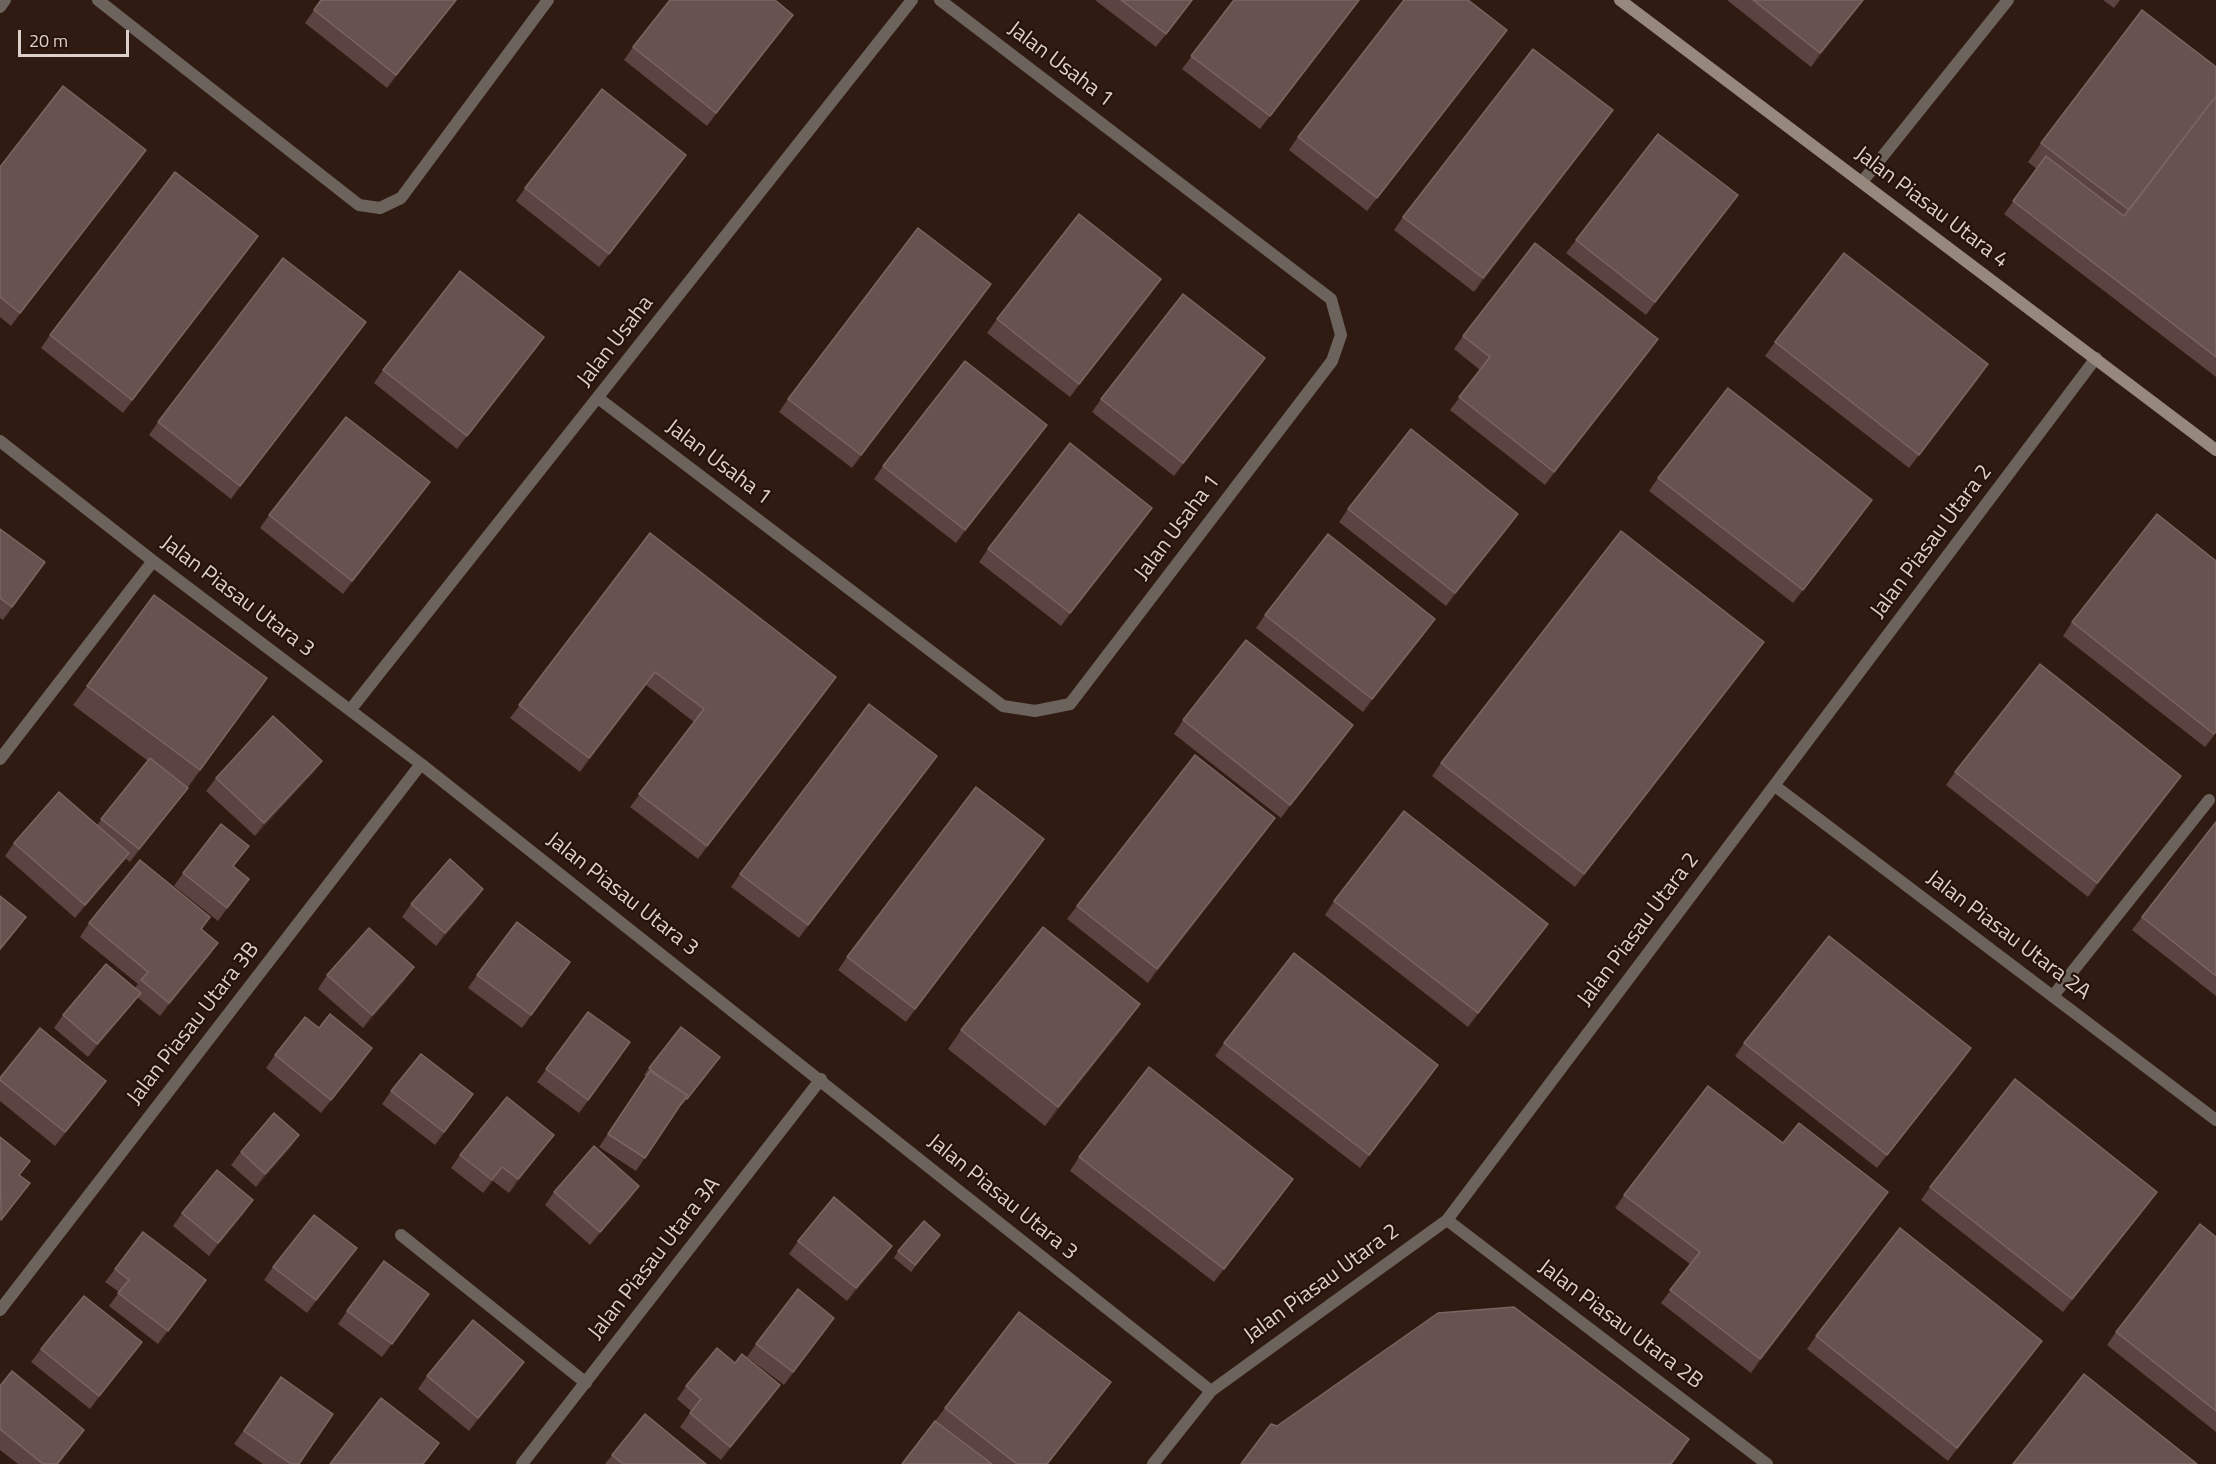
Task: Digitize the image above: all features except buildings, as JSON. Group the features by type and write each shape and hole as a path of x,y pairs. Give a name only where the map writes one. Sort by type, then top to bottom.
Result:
{"street":[{"path":"0,7 5,0"},
{"path":"98,0 359,205 380,207 401,198 548,0"},
{"name":"Jalan Usaha","path":"351,709 912,0"},
{"name":"Jalan Usaha 1","path":"598,398 1003,706 1035,711 1070,704 1332,362 1341,335 1331,299 940,0"},
{"name":"Jalan Piasau Utara 4","path":"1620,0 2216,450"},
{"path":"1862,182 2008,0"},
{"name":"Jalan Piasau Utara 2","path":"1153,1464 1211,1391 1447,1220 2096,358"},
{"name":"Jalan Piasau Utara 3","path":"0,441 153,561 351,709 1211,1391"},
{"path":"0,759 153,561"},
{"name":"Jalan Piasau Utara 3B","path":"0,1310 421,764"},
{"name":"Jalan Piasau Utara 2A","path":"1775,786 2216,1120"},
{"path":"2053,996 2209,800"},
{"name":"Jalan Piasau Utara 3A","path":"522,1464 820,1080"},
{"name":"Jalan Piasau Utara 2B","path":"1447,1220 1767,1464"},
{"path":"401,1235 586,1383"}]}
